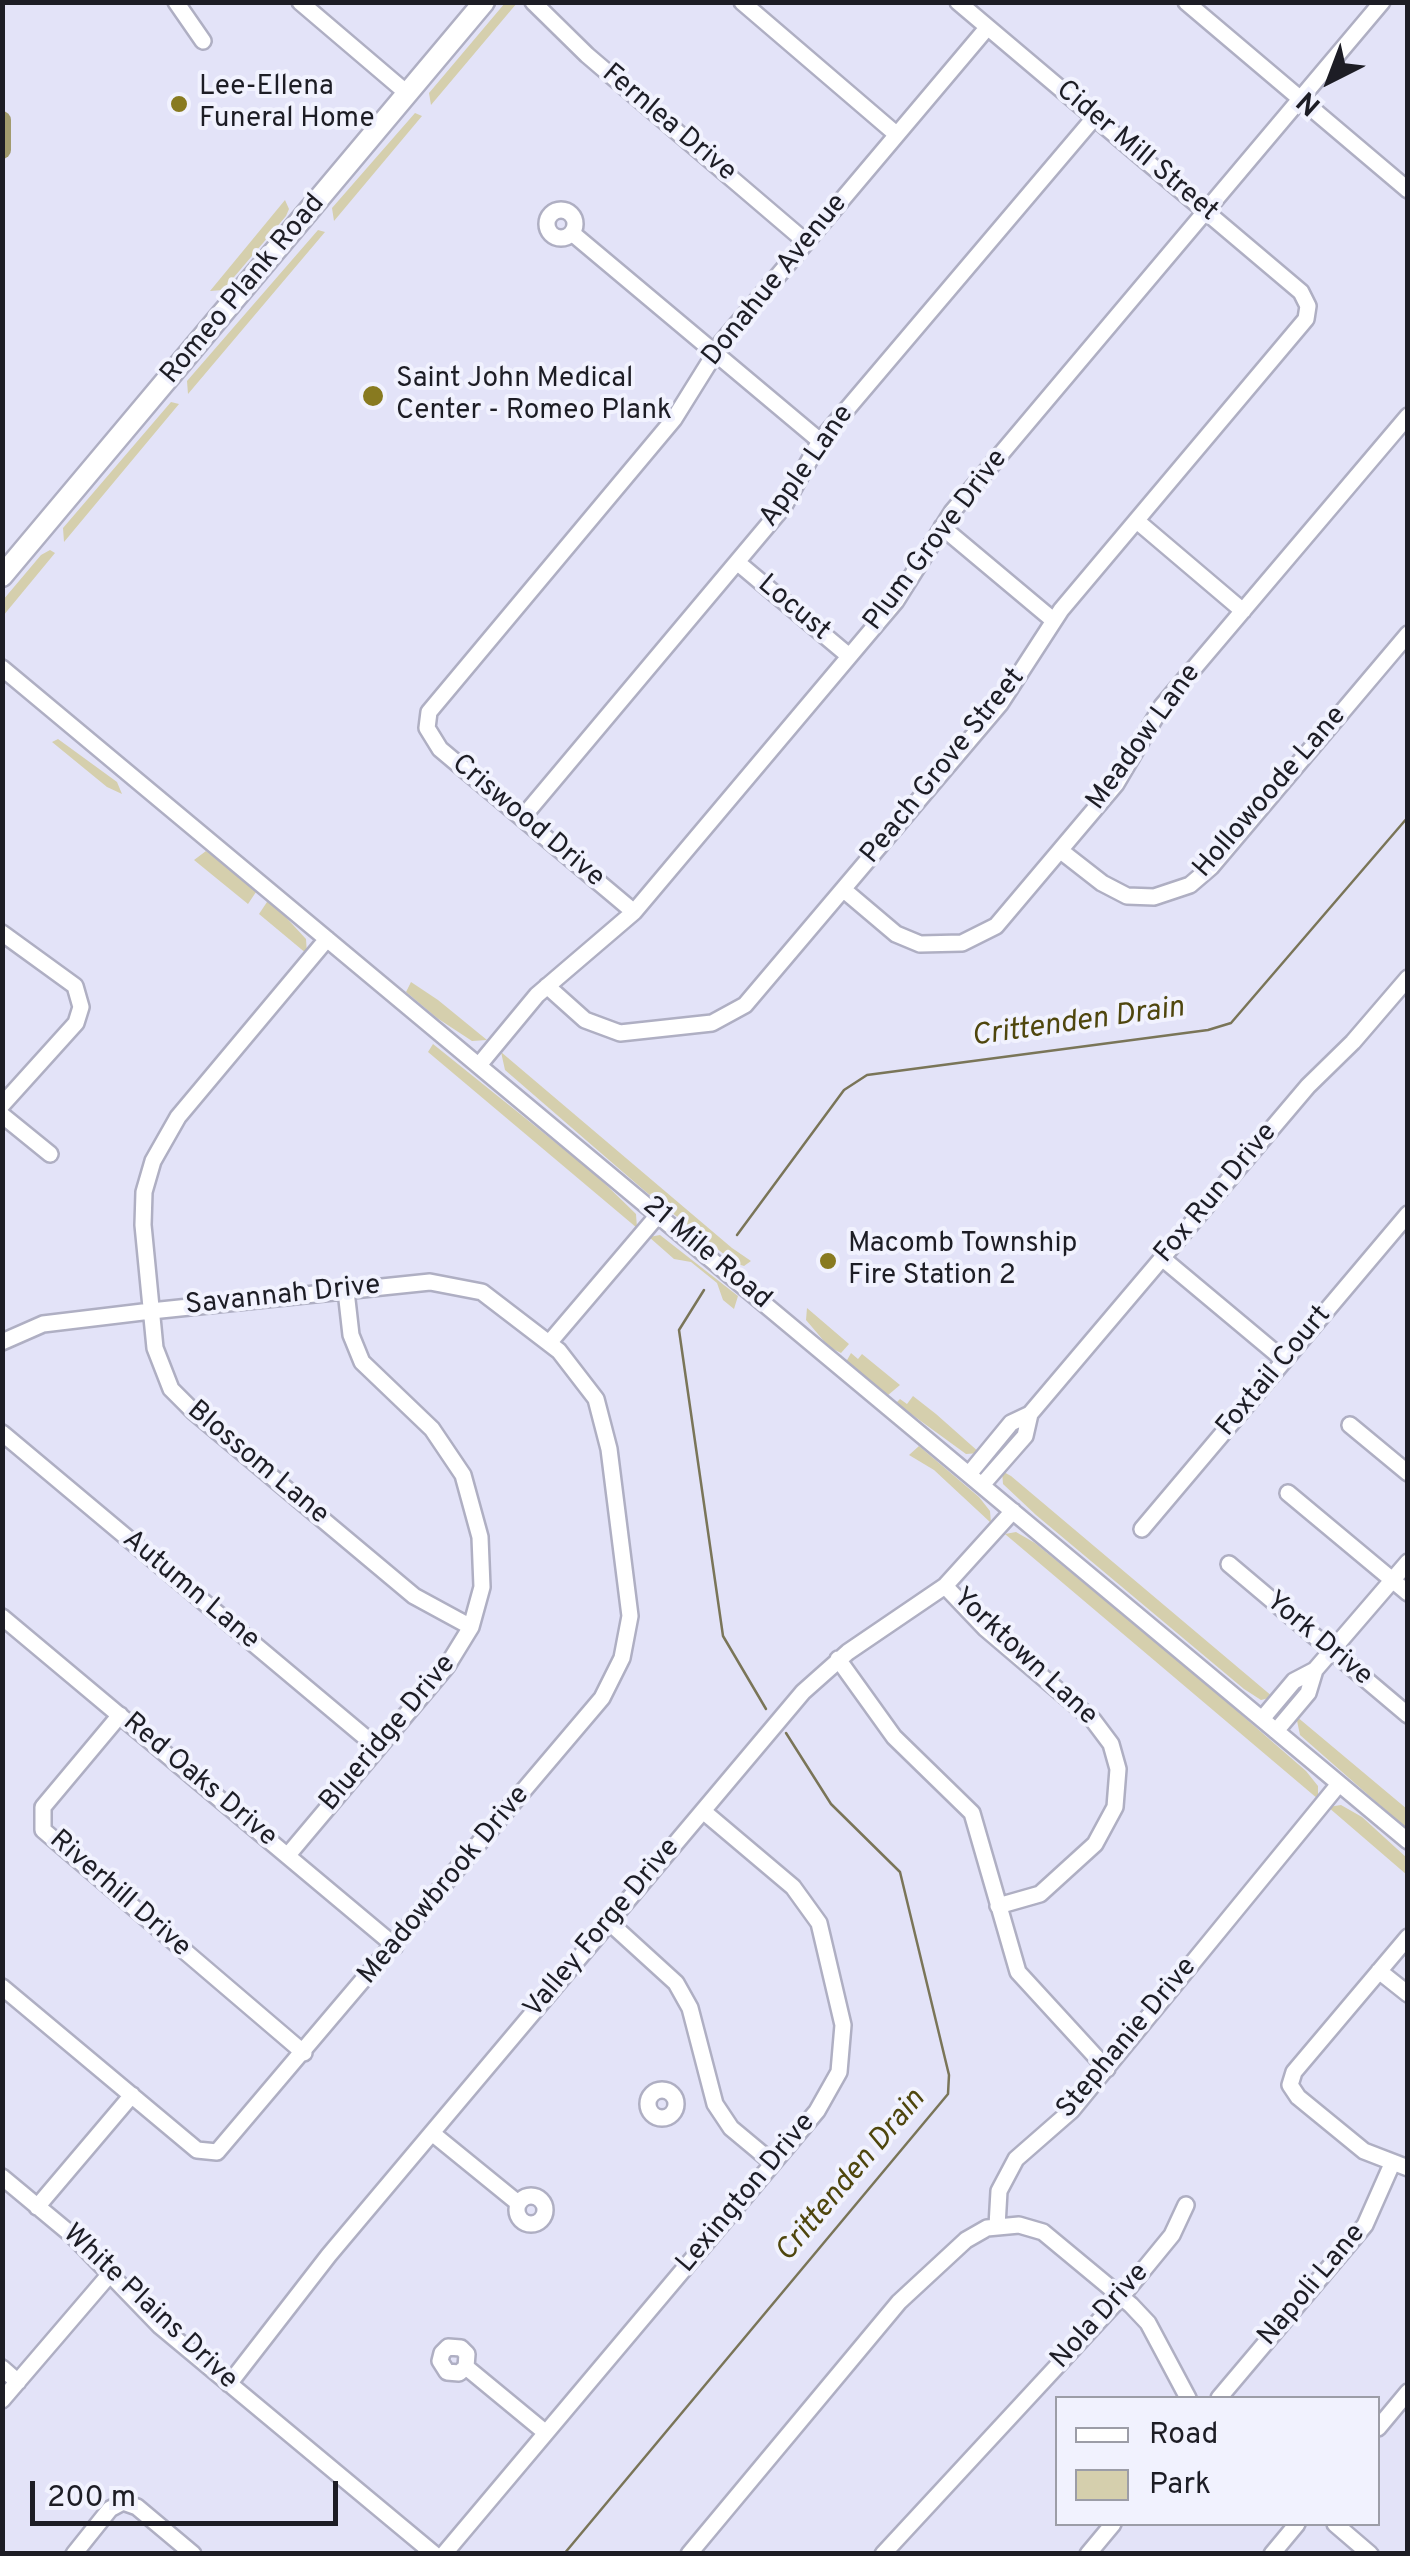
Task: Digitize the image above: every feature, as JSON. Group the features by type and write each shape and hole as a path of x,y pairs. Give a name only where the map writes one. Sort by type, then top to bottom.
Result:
{"main road":[{"name":"Romeo Plank Road","path":"2,576 484,2"}],"street":[{"path":"176,2 203,42"},
{"path":"300,2 408,94"},
{"name":"Fernlea Drive","path":"533,2 587,55 806,242"},
{"path":"742,2 896,134"},
{"name":"Cider Mill Street","path":"958,2 1301,292 1308,306"},
{"path":"1186,2 1408,190"},
{"name":"Plum Grove Drive","path":"478,1064 548,986 634,912 907,586 942,526 1382,2"},
{"name":"Donahue Avenue","path":"427,728 433,706 674,419 714,352 987,28"},
{"name":"Apple Lane","path":"522,818 792,496 820,442 1094,118"},
{"path":"572,233 820,442"},
{"name":"Peach Grove Street","path":"548,986 586,1020 610,1031 712,1023 745,1005 1010,692 1053,620 1302,324 1308,306"},
{"name":"Meadow Lane","path":"844,890 907,940 933,945 962,943 996,926 1122,775 1151,720 1408,416"},
{"path":"1137,521 1243,611"},
{"path":"942,526 1053,620"},
{"name":"Locust","path":"738,562 849,656"},
{"name":"Hollowoode Lane","path":"1060,851 1102,884 1127,896 1154,897 1190,885 1211,867 1408,634"},
{"name":"21 Mile Road","path":"2,668 1408,1841"},
{"name":"Criswood Drive","path":"427,728 440,749 634,912"},
{"path":"2,933 75,986 81,1008 76,1023 2,1104"},
{"name":"Blossom Lane","path":"327,939 178,1117 160,1146 142,1208 158,1363 180,1400 414,1596 471,1627"},
{"name":"Fox Run Drive","path":"968,1474 1011,1424 1030,1414 1308,1086 1354,1042 1408,978"},
{"path":"2,1115 50,1154"},
{"path":"549,1343 658,1214"},
{"name":"Foxtail Court","path":"1142,1529 1408,1214"},
{"path":"1162,1258 1284,1360"},
{"name":"Savannah Drive","path":"2,1342 43,1324 430,1282 466,1287 498,1301 549,1343"},
{"name":"Blueridge Drive","path":"288,1855 447,1666 471,1627 482,1574 470,1493 444,1443 362,1362 351,1335 346,1291"},
{"name":"Meadowbrook Drive","path":"2,1986 197,2150 211,2154 224,2148 602,1698 626,1643 630,1601 606,1429 589,1387 549,1343"},
{"name":"Fox Run Drive","path":"982,1485 1025,1436 1030,1414"},
{"path":"1350,1425 1408,1473"},
{"name":"Autumn Lane","path":"2,1434 378,1748"},
{"path":"1288,1492 1408,1593"},
{"name":"Valley Forge Drive","path":"230,2384 432,2133 802,1692 838,1659 946,1586 1013,1511"},
{"path":"1262,1719 1294,1681 1315,1670 1408,1562"},
{"name":"York Drive","path":"1229,1564 1408,1715"},
{"name":"Yorktown Lane","path":"946,1586 986,1629 1093,1720 1111,1744 1118,1770 1110,1820 1078,1863 1040,1894 998,1906"},
{"name":"Red Oaks Drive","path":"5,1623 394,1946"},
{"path":"838,1659 894,1737 972,1813 1007,1946 1025,1983 1107,2069"},
{"path":"1276,1731 1308,1694 1315,1670"},
{"name":"Riverhill Drive","path":"120,1715 43,1807 43,1830 304,2053"},
{"name":"Stephanie Drive","path":"997,2226 999,2191 1008,2169 1060,2122 1107,2069 1338,1784"},
{"name":"Lexington Drive","path":"444,2554 834,2085 844,2043 840,2010 824,1937 812,1909 793,1887 702,1810"},
{"path":"609,1922 666,1971 684,1995 710,2092 731,2128 772,2163"},
{"path":"1400,2166 1350,2141 1298,2097 1290,2085 1294,2072 1408,1937"},
{"path":"1379,1970 1408,1994"},
{"path":"676,2100 710,2092"},
{"path":"38,2206 132,2095"},
{"path":"432,2133 518,2204"},
{"name":"Napoli Lane","path":"1221,2396 1364,2224 1400,2166"},
{"name":"White Plains Drive","path":"2,2177 110,2274 147,2314 434,2554"},
{"name":"Nola Drive","path":"883,2554 1122,2296 1172,2235 1186,2206"},
{"path":"690,2554 910,2289 966,2240 997,2226 1019,2225 1043,2232 1122,2296 1148,2323 1187,2396"},
{"path":"2,2400 110,2274"},
{"path":"466,2367 546,2433"},
{"path":"2,2368 18,2382"},
{"path":"1380,2426 1407,2394"},
{"path":"74,2554 110,2509 123,2502 137,2507 193,2554"},
{"path":"1088,2554 1111,2526"},
{"path":"1272,2554 1295,2526"},
{"path":"1337,2526 1370,2554"}],"green space":[{"path":"505,3 517,3 431,105 429,93"},
{"path":"415,113 422,116 334,221 332,208"},
{"path":"285,200 289,209 286,216 223,290 210,291"},
{"path":"318,230 325,232 188,394 187,381"},
{"path":"171,402 179,404 64,542 63,528"},
{"path":"50,550 55,553 3,616 3,600 41,555"},
{"path":"58,739 117,782 122,794 107,787 52,742"},
{"path":"206,851 258,889 248,904 194,860"},
{"path":"269,899 306,939 307,954 259,914"},
{"path":"411,982 487,1040 472,1041 437,1018 406,992"},
{"path":"433,1044 596,1175 636,1214 637,1228 428,1052"},
{"path":"501,1052 751,1261 744,1266 735,1263 646,1192 505,1070"},
{"path":"660,1235 738,1296 734,1309 723,1300 717,1283 691,1262 674,1259 649,1237"},
{"path":"807,1308 849,1344 841,1353 829,1347 806,1320"},
{"path":"851,1353 858,1359 862,1354 900,1385 887,1396 846,1362"},
{"path":"913,1396 980,1453 966,1454 896,1403 900,1399 907,1404"},
{"path":"919,1446 979,1497 990,1511 991,1523 934,1470 909,1455"},
{"path":"1002,1471 1273,1697 1261,1700 1244,1689 1036,1515 1003,1484"},
{"path":"1016,1532 1035,1543 1190,1670 1306,1771 1318,1786 1318,1799 1005,1534"},
{"path":"1296,1716 1407,1809 1407,1829 1300,1735"},
{"path":"1341,1805 1362,1817 1407,1858 1407,1875 1328,1807"}],"waterway":[{"path":"2,120 2,150"},
{"name":"Crittenden Drain","path":"737,1235 844,1090 867,1075 1208,1030 1231,1023 1408,817"},
{"name":"Crittenden Drain","path":"704,1290 679,1330 723,1636 766,1709"},
{"name":"Crittenden Drain","path":"564,2554 948,2094 949,2075 900,1872 831,1804 786,1733"}],"place":[{"name":"Lee-Ellena Funeral Home","path":"179,104"},
{"name":"Saint John Medical Center - Romeo Plank","path":"373,396"},
{"name":"Macomb Township Fire Station 2","path":"828,1261"}]}
